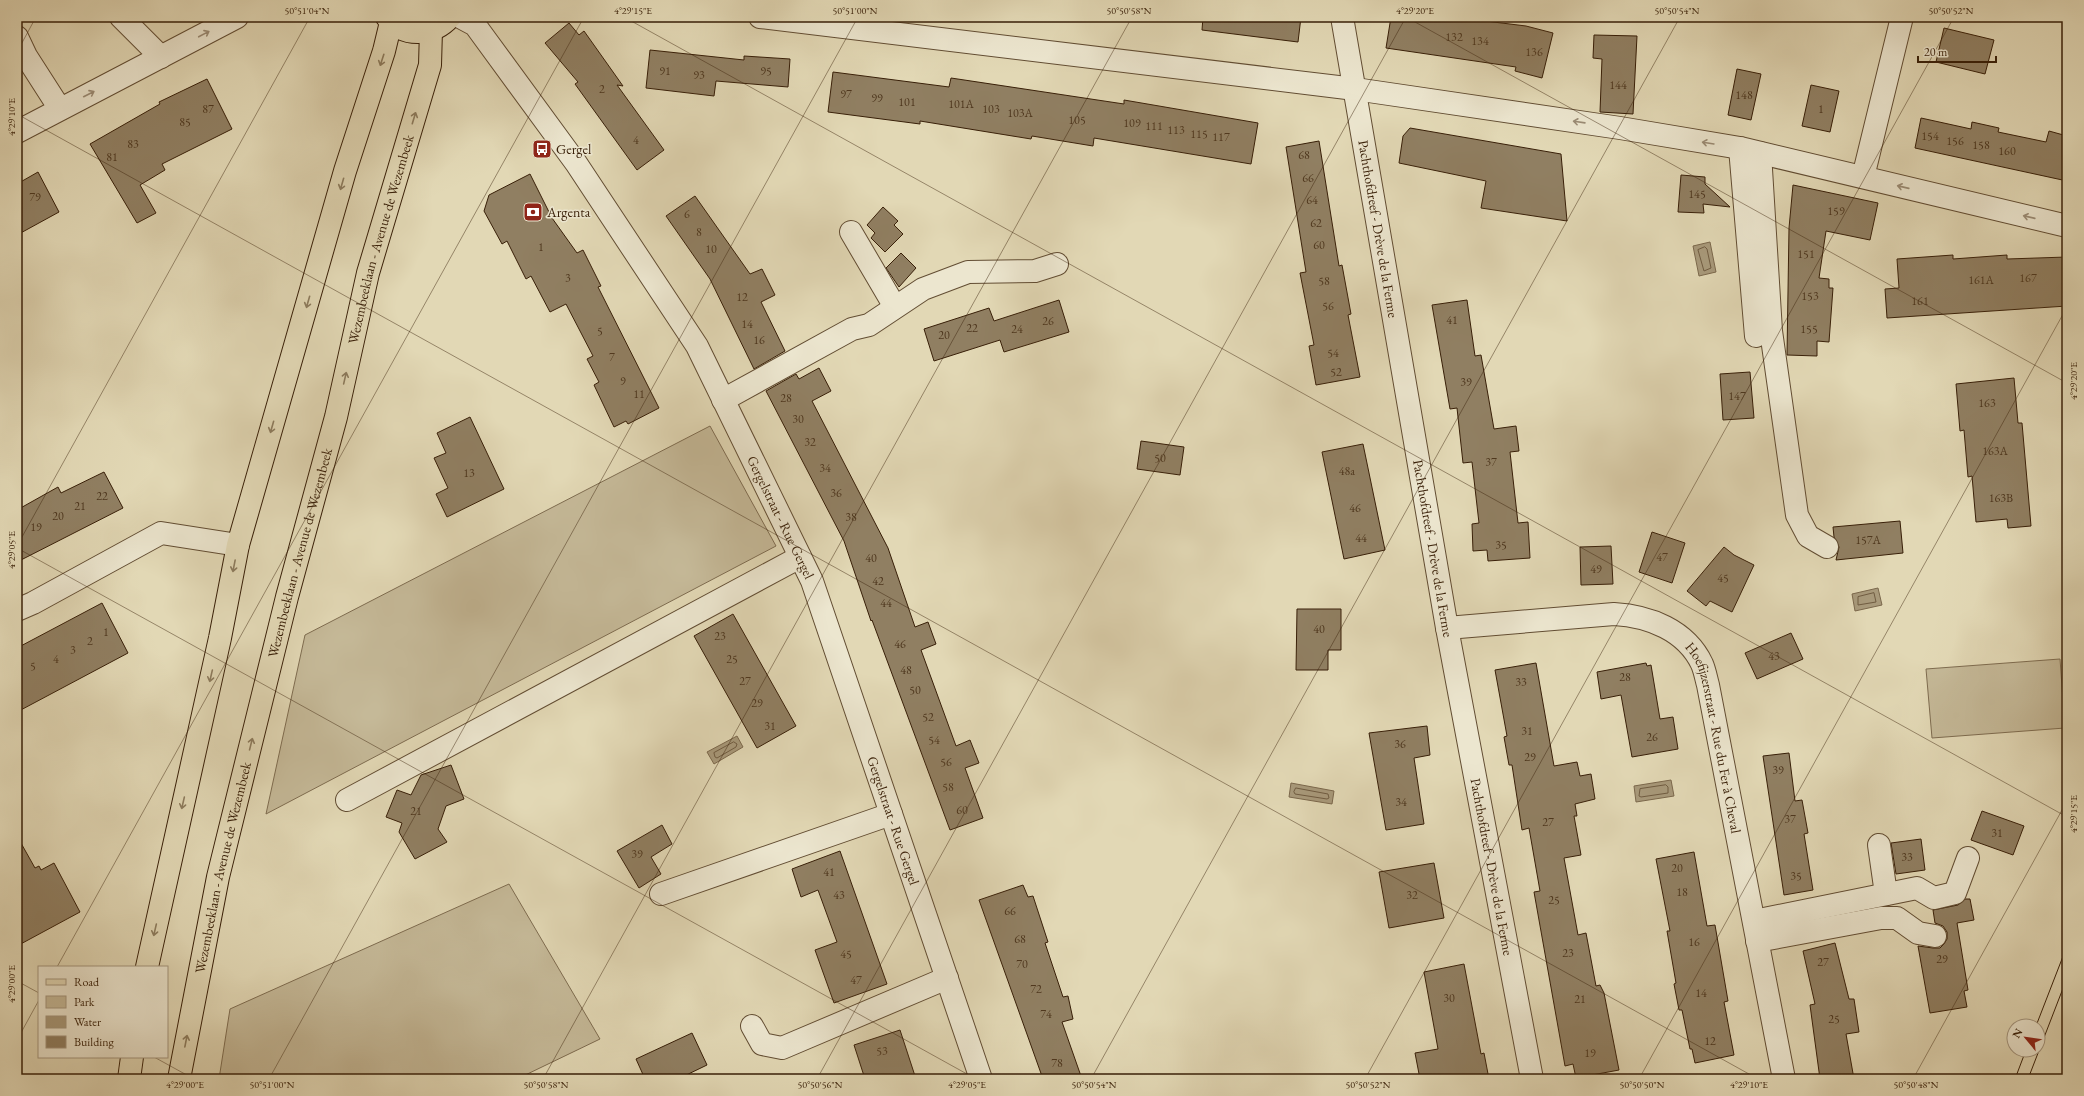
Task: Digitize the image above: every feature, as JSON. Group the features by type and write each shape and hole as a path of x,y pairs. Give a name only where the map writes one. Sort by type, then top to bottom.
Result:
{"main road":[{"path":"147,966 220,638 238,545 346,171 384,51 389,19 403,30 417,33 431,30 444,24 450,17"},
{"name":"Wezembeeklaan - Avenue de Wezembeek","path":"179,1079 218,877 287,597 336,416 368,273 430,65 431,30"},
{"path":"129,1079 132,1058"}],"street":[{"path":"121,17 161,57"},
{"path":"17,132 237,17"},
{"name":"Gergelstraat - Rue Gergel","path":"460,17 475,25 576,163 697,346 800,557 812,582 947,978 974,1076"},
{"path":"760,17 1355,89 1750,151 2067,226"},
{"name":"Pachthofdreef - Drève de la Ferme","path":"1342,17 1447,628 1532,1079"},
{"path":"1863,177 1902,17"},
{"path":"17,37 26,56 60,109"},
{"path":"1750,151 1756,336"},
{"path":"1750,151 1771,331 1797,515 1808,536 1827,547"},
{"path":"851,232 895,308"},
{"path":"723,400 852,329 869,325 923,289 968,272 1035,271 1057,264"},
{"path":"17,610 161,533 238,545"},
{"path":"347,800 800,557"},
{"name":"Hoefijzerstraat - Rue du Fer à Cheval","path":"1447,628 1626,615 1646,618 1666,627 1683,639 1702,664 1708,685 1784,1079"},
{"path":"661,894 891,814"},
{"path":"1879,845 1886,894"},
{"path":"1756,931 1886,894 1917,888 1934,898 1955,893 1968,858"},
{"path":"1756,931 1881,918 1897,918 1918,933 1935,936"},
{"path":"752,1026 762,1044 782,1048 947,978"}],"green space":[{"path":"710,426 776,546 266,814 305,635"},
{"path":"2060,659 2065,728 1932,738 1926,669"},
{"path":"509,884 600,1039 517,1079 219,1079 230,1009"}],"water":[{"path":"1710,242 1716,272 1699,276 1693,246"},
{"path":"1878,588 1882,605 1855,611 1852,594"},
{"path":"737,736 743,747 714,764 707,752"},
{"path":"1671,780 1674,796 1636,802 1634,786"},
{"path":"1291,783 1334,791 1332,804 1289,797"}],"building":[{"path":"1203,17 1301,17 1298,42 1202,30"},
{"path":"1391,17 1453,17 1526,26 1553,33 1542,78 1515,71 1516,67 1386,48"},
{"path":"569,23 579,35 584,31 623,86 617,85 664,150 637,170 575,84 578,82 545,43"},
{"path":"1944,28 1994,40 1985,74 1936,62"},
{"path":"1594,35 1637,36 1633,114 1600,112 1602,59 1593,58"},
{"path":"650,50 744,60 744,56 790,59 788,87 716,81 714,96 646,88"},
{"path":"1737,69 1761,74 1751,120 1728,115"},
{"path":"833,72 949,87 951,78 1124,104 1124,100 1258,123 1251,164 1094,138 1093,146 1032,136 1031,139 920,121 920,124 828,112"},
{"path":"207,79 232,129 162,164 165,170 140,185 156,213 137,223 90,144 160,104 159,102"},
{"path":"1811,85 1839,91 1830,132 1802,126"},
{"path":"1921,118 1971,129 1972,122 1999,128 1998,132 2046,142 2049,131 2067,136 2067,181 1915,148"},
{"path":"1410,128 1561,154 1567,221 1481,208 1486,181 1399,163 1403,136"},
{"path":"1319,141 1339,266 1342,265 1351,314 1348,315 1360,377 1316,385 1309,346 1314,345 1300,273 1306,272 1286,147"},
{"path":"38,172 59,212 17,235 17,184"},
{"path":"530,174 552,218 577,253 583,250 601,286 598,287 659,408 628,424 626,421 614,427 594,385 599,382 587,359 593,356 566,304 550,312 531,276 526,279 507,241 502,244 484,211 489,195"},
{"path":"1681,175 1705,177 1705,184 1730,207 1703,204 1704,213 1678,212"},
{"path":"1793,185 1878,203 1870,240 1826,231 1819,278 1829,279 1829,288 1833,288 1829,342 1817,341 1817,356 1787,355 1789,228"},
{"path":"695,196 750,274 762,269 775,295 761,302 785,351 754,369 710,279 666,216"},
{"path":"883,207 898,221 894,225 903,234 885,252 871,238 875,233 867,225"},
{"path":"901,253 916,268 899,287 886,268"},
{"path":"1953,255 1953,259 2007,255 2007,259 2067,257 2067,306 1887,318 1885,289 1899,288 1897,259"},
{"path":"1059,300 1069,332 1004,352 1000,340 934,361 924,329 989,308 994,321"},
{"path":"1467,300 1475,356 1481,355 1494,429 1516,426 1519,451 1510,452 1518,523 1528,522 1530,558 1488,561 1487,550 1473,551 1472,524 1479,523 1472,462 1463,463 1457,408 1450,409 1432,305"},
{"path":"819,368 831,391 812,401 888,548 915,627 928,622 936,644 921,650 956,746 970,740 979,763 965,768 983,818 950,830 872,620 871,621 844,541 766,391 796,374 799,379"},
{"path":"1750,372 1754,418 1723,420 1720,374"},
{"path":"2014,378 2018,423 2022,423 2031,526 2008,528 2007,519 1976,522 1972,476 1968,477 1964,430 1960,431 1956,384"},
{"path":"470,417 504,489 447,517 436,494 448,488 434,458 446,453 437,433"},
{"path":"1141,441 1184,447 1180,475 1137,469"},
{"path":"1363,444 1385,550 1344,559 1322,452"},
{"path":"104,472 123,508 17,562 17,510 58,487 61,493"},
{"path":"1900,521 1903,553 1836,560 1839,547 1834,537 1833,527"},
{"path":"1652,532 1685,543 1672,583 1639,572"},
{"path":"1611,546 1613,584 1581,585 1580,547"},
{"path":"1724,547 1734,555 1754,565 1732,612 1710,601 1706,606 1687,591"},
{"path":"102,603 128,653 17,712 17,648"},
{"path":"1297,609 1341,609 1341,650 1328,650 1328,670 1296,670"},
{"path":"733,614 796,726 757,748 694,636"},
{"path":"1791,633 1803,659 1757,679 1745,653"},
{"path":"1536,663 1554,766 1577,762 1580,776 1591,774 1595,799 1575,804 1577,816 1574,816 1581,855 1564,858 1578,935 1586,933 1596,986 1600,985 1604,993 1619,1070 1576,1078 1573,1064 1565,1066 1534,892 1540,891 1529,828 1522,830 1512,765 1509,765 1504,737 1507,736 1495,670"},
{"path":"1646,663 1647,666 1651,665 1660,719 1673,717 1678,749 1632,757 1621,695 1601,699 1597,672"},
{"path":"1427,726 1430,755 1414,758 1424,824 1386,830 1369,733"},
{"path":"1789,753 1795,801 1802,800 1808,833 1804,834 1813,890 1784,895 1763,756"},
{"path":"451,765 464,799 446,806 438,829 447,842 415,859 399,832 402,823 386,817 397,790 411,795 421,775"},
{"path":"1982,811 2024,826 2013,855 1971,840"},
{"path":"662,825 672,844 651,857 661,874 639,888 617,851"},
{"path":"17,836 35,868 39,866 41,870 54,863 80,912 17,946"},
{"path":"1921,839 1925,870 1896,874 1891,843"},
{"path":"840,851 887,984 834,1003 815,950 837,942 818,890 801,897 792,869"},
{"path":"1694,852 1707,926 1715,925 1728,1001 1724,1002 1734,1055 1695,1063 1692,1049 1690,1049 1682,1010 1679,1010 1674,984 1676,983 1667,931 1670,931 1656,859"},
{"path":"1434,863 1444,918 1389,928 1379,872"},
{"path":"1023,885 1028,897 1033,896 1048,942 1045,943 1063,997 1068,996 1073,1019 1062,1022 1082,1079 1043,1079 979,900"},
{"path":"1965,899 1970,899 1974,920 1957,923 1968,990 1964,991 1967,1007 1930,1013 1918,946 1940,948 1944,944 1947,939 1947,932 1943,926 1935,923 1933,910 1958,905"},
{"path":"1835,943 1849,999 1854,999 1859,1032 1846,1034 1854,1079 1820,1079 1810,1005 1815,1004 1803,951"},
{"path":"1464,964 1481,1054 1484,1053 1489,1079 1420,1079 1415,1053 1438,1049 1424,972"},
{"path":"900,1030 916,1079 865,1079 854,1045"},
{"path":"692,1033 707,1065 678,1079 645,1079 636,1059"}],"tram line":[{"path":"2039,1018 2067,946"},
{"path":"2028,1079 2067,978"},
{"path":"2015,1079 2023,1058"}],"place":[{"name":"Gergel","path":"542,149"},
{"name":"Argenta","path":"533,212"}]}
